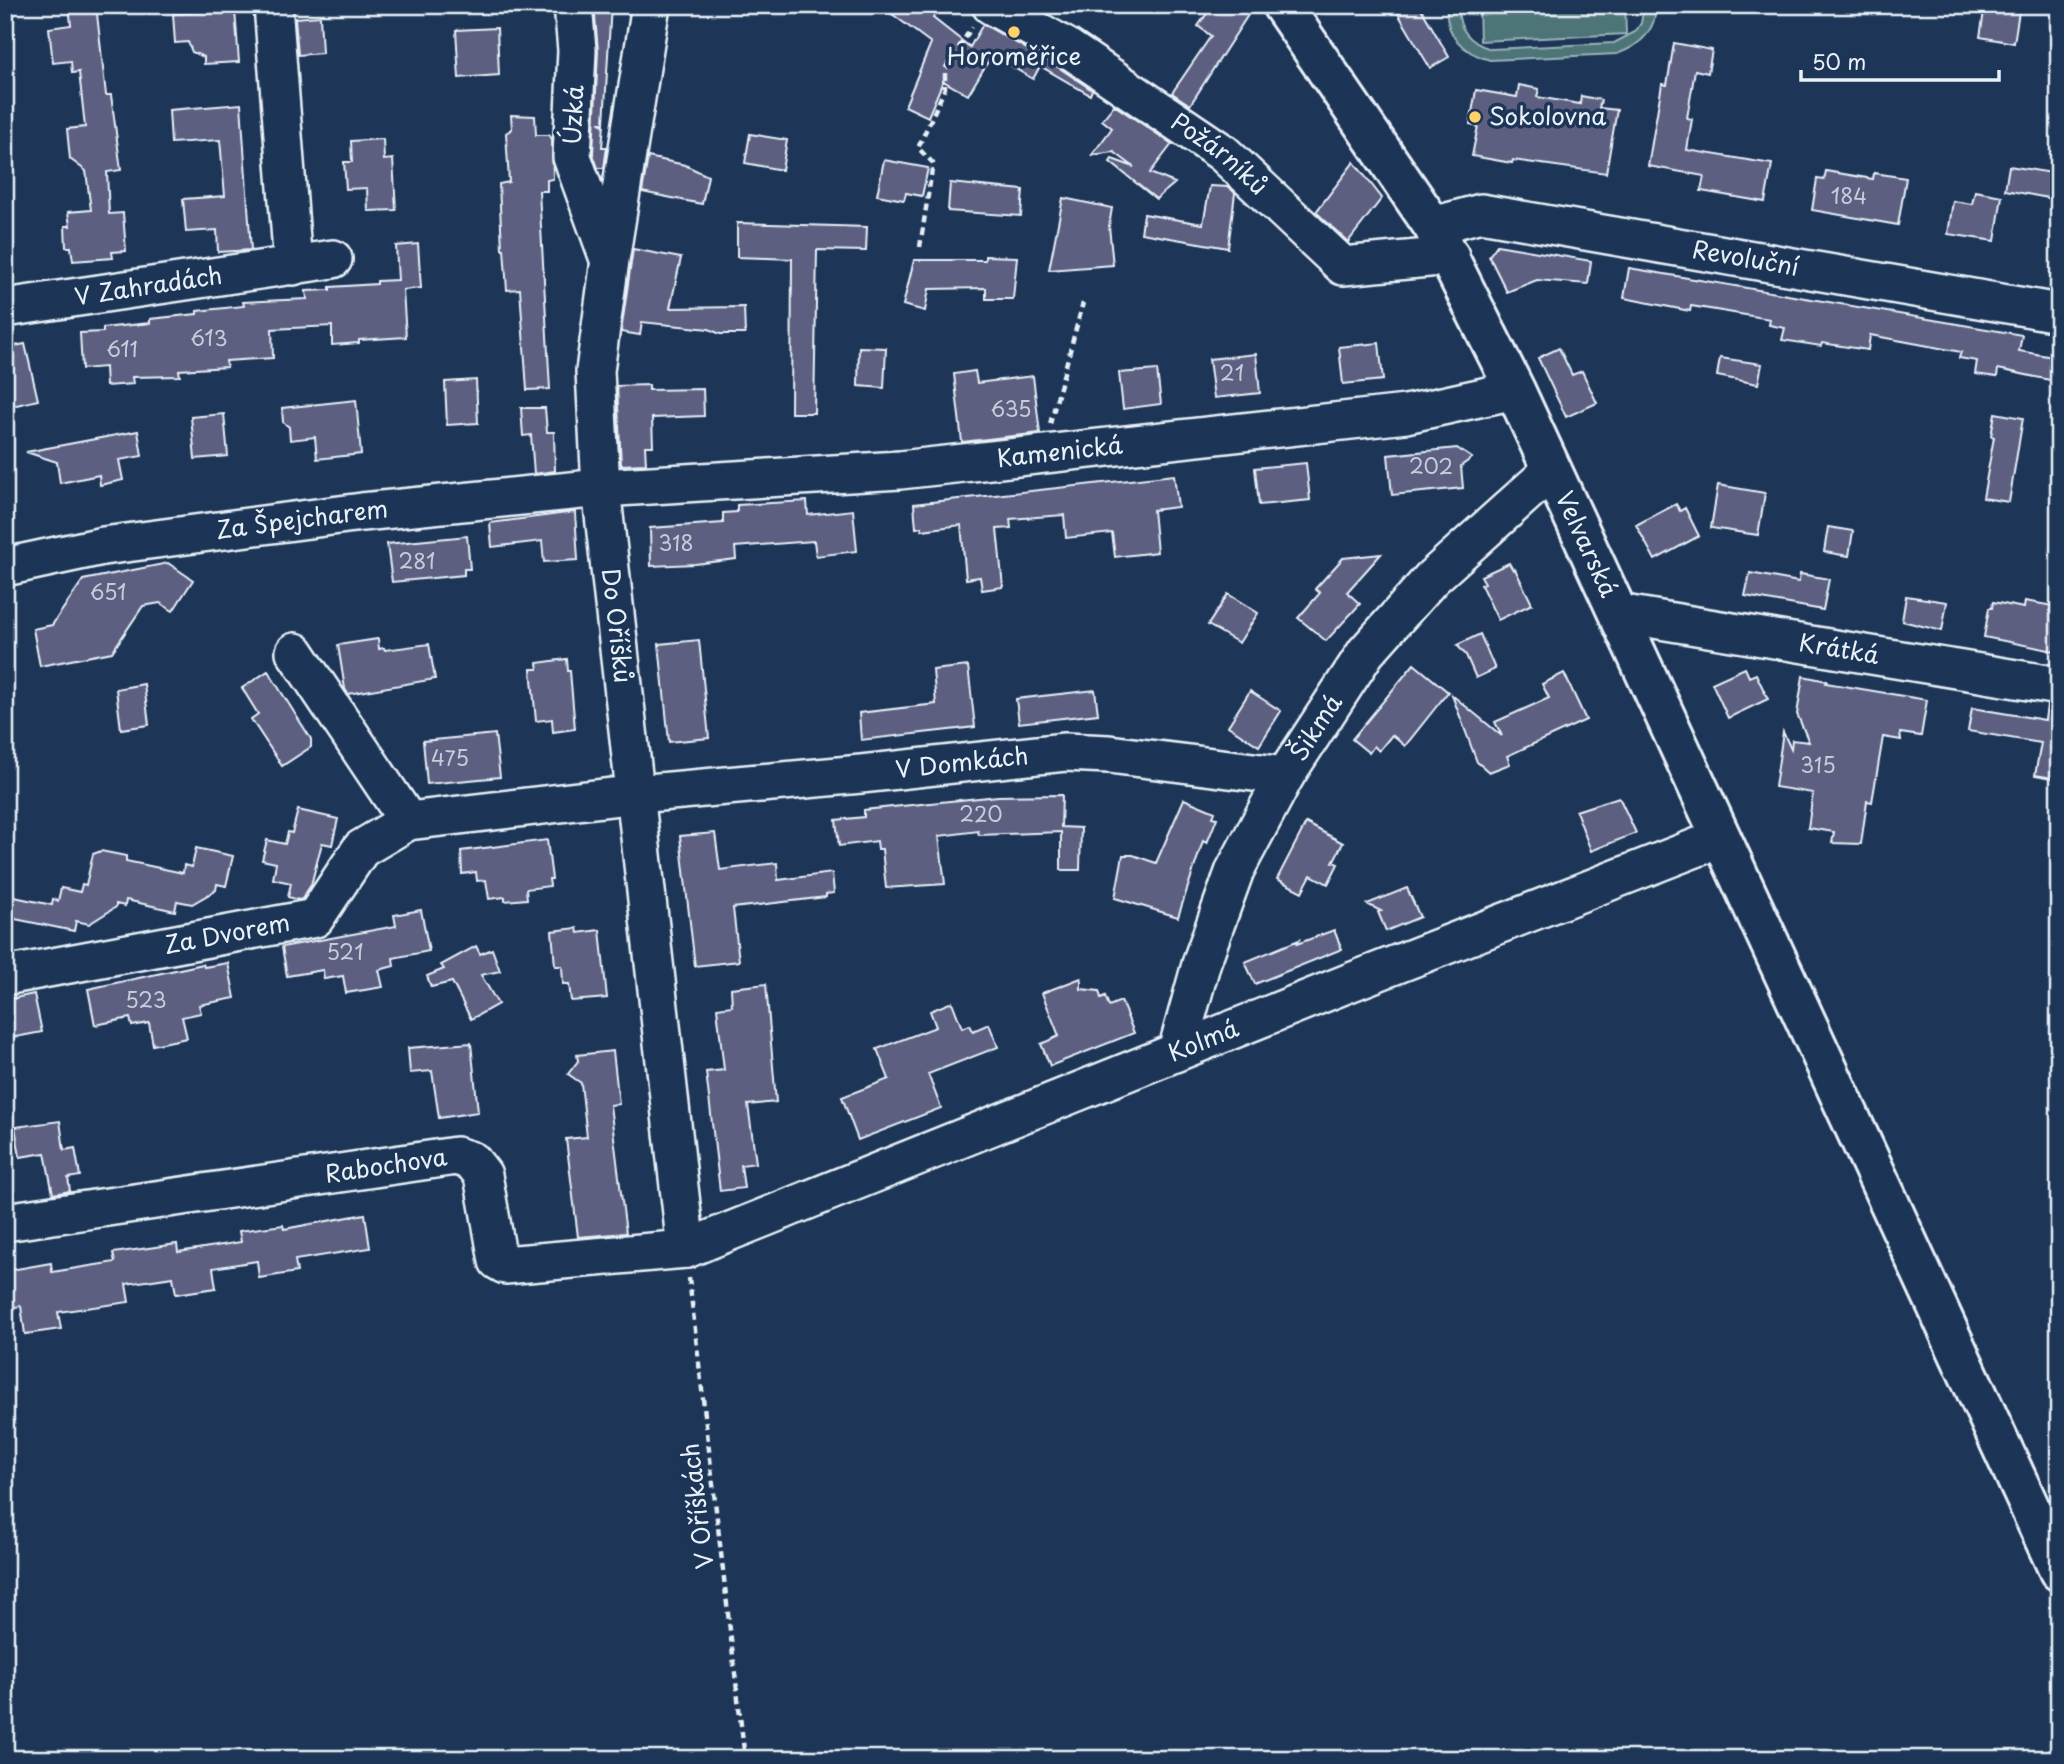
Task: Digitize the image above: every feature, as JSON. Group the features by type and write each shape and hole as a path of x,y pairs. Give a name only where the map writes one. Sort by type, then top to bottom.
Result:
{"main road":[{"name":"Velvarská","path":"1282,5 1441,241 1515,390 2059,1571"}],"street":[{"path":"273,5 293,265"},
{"name":"Úzká","path":"573,5 577,50 572,158 610,260"},
{"name":"Do Oříšků","path":"652,5 610,260 595,371 601,488 686,1249"},
{"name":"Požárníků","path":"985,11 1066,47 1223,153 1343,266 1441,241"},
{"name":"Revoluční","path":"1441,241 1481,213 2059,313"},
{"name":"V Zahradách","path":"6,302 332,259"},
{"name":"Kamenická","path":"601,488 900,470 1042,452 1406,414 1515,390"},
{"name":"Šikmá","path":"1177,1051 1202,961 1236,870 1285,776 1366,652 1432,579 1552,470"},
{"name":"Za Špejcharem","path":"5,567 103,546 362,512 601,488"},
{"name":"Krátká","path":"1618,613 2059,686"},
{"path":"295,652 408,821"},
{"name":"V Domkách","path":"637,794 1065,752 1109,754 1285,776"},
{"name":"Za Dvorem","path":"5,976 315,918 361,849 408,821 637,794"},
{"name":"Kolmá","path":"686,1249 1177,1051 1721,838"},
{"name":"Rabochova","path":"5,1223 456,1156 472,1161 483,1175 494,1246 498,1261 505,1265 686,1249"}],"path":[{"path":"920,247 933,163 918,148 945,88 945,69 985,11"},
{"path":"1042,452 1083,303"},
{"name":"V Oříškách","path":"686,1249 745,1759"}],"green space":[{"path":"1447,5 1459,5 1460,21 1466,33 1477,43 1491,49 1614,43 1635,32 1641,23 1644,5 1656,5 1650,30 1633,47 1617,54 1490,60 1471,53 1457,41 1449,25"},
{"path":"1479,5 1625,5 1626,34 1480,41"}],"building":[{"path":"69,5 96,5 106,95 111,95 121,170 107,172 109,214 123,213 126,251 112,252 113,258 73,261 71,247 66,247 65,226 70,226 68,212 91,210 86,171 70,159 67,129 85,127 79,72 72,73 71,61 53,63 49,28 71,25"},
{"path":"594,5 611,5 604,123 599,123 604,125 602,147 607,147 604,168 598,168 593,154 598,51"},
{"path":"880,5 942,5 933,18 970,47 983,24 1055,65 1092,90 1090,95 1040,66 1033,79 992,55 968,95 943,81 928,117 905,106 931,43"},
{"path":"1213,5 1234,5 1248,15 1190,105 1172,93 1211,36 1198,26"},
{"path":"1393,5 1419,5 1449,57 1430,68"},
{"path":"1985,5 2020,5 2014,43 1980,37"},
{"path":"235,10 239,62 204,64 204,57 192,52 188,42 175,43 173,14"},
{"path":"320,16 322,53 298,55 295,18"},
{"path":"497,28 499,75 459,78 456,30"},
{"path":"1674,43 1712,50 1708,73 1695,70 1687,118 1692,119 1687,150 1772,164 1765,202 1701,191 1704,176 1648,166 1662,84 1667,85"},
{"path":"1519,85 1539,89 1537,97 1580,104 1581,96 1601,100 1599,108 1617,110 1606,173 1472,156 1478,126 1470,124 1476,90 1517,97"},
{"path":"241,104 251,250 218,252 217,230 186,232 183,199 225,196 220,140 171,143 169,110"},
{"path":"1114,105 1172,144 1150,173 1175,183 1156,199 1110,162 1112,159 1134,167 1114,152 1092,155 1112,128 1102,120"},
{"path":"511,115 535,116 536,135 549,135 552,139 553,179 547,180 547,191 539,191 550,389 527,390 520,289 507,290 499,184 509,182 506,133 512,129"},
{"path":"750,134 787,140 782,170 745,163"},
{"path":"383,139 384,160 393,159 396,210 368,211 367,188 346,189 344,162 352,162 351,141"},
{"path":"648,157 685,165 708,176 702,204 642,192"},
{"path":"884,160 928,168 922,196 906,193 904,200 877,195"},
{"path":"1354,162 1382,198 1348,242 1316,212"},
{"path":"2009,166 2059,174 2059,200 2005,190"},
{"path":"1826,171 1873,179 1874,173 1906,178 1898,225 1812,210 1817,179 1824,180"},
{"path":"950,183 1023,190 1021,216 948,211"},
{"path":"1210,186 1229,187 1235,193 1228,248 1141,233 1144,214 1203,224"},
{"path":"1975,191 2002,196 1995,241 1948,234 1953,201 1972,204"},
{"path":"1063,198 1112,208 1109,226 1113,265 1049,270"},
{"path":"737,223 867,227 866,251 817,250 814,413 791,413 792,259 737,257"},
{"path":"418,244 421,288 403,290 406,337 332,345 332,326 272,329 273,358 226,361 227,367 179,370 180,376 132,377 133,384 106,386 105,367 82,369 80,333 103,332 103,328 150,323 150,319 244,306 243,302 307,299 306,291 330,290 330,287 398,280 396,246"},
{"path":"1497,245 1591,261 1588,284 1537,280 1507,292 1489,256"},
{"path":"633,249 681,258 670,308 744,307 745,334 720,334 709,329 642,322 640,335 621,332"},
{"path":"985,256 1017,257 1013,299 986,299 986,288 929,289 925,311 903,305 914,260 985,260"},
{"path":"1629,268 2022,335 2019,351 2059,358 2059,382 1998,369 1997,377 1975,374 1977,361 1959,358 1961,352 1870,335 1868,350 1782,340 1785,328 1769,325 1770,319 1691,306 1690,311 1624,298"},
{"path":"1379,343 1383,380 1343,384 1339,347"},
{"path":"25,344 38,400 12,406 9,392 5,390 5,348"},
{"path":"859,347 886,348 884,388 858,386"},
{"path":"1559,348 1572,375 1582,371 1597,403 1566,417 1538,358"},
{"path":"1256,354 1260,393 1214,398 1209,359"},
{"path":"1720,358 1762,364 1758,384 1717,376"},
{"path":"1157,370 1161,404 1123,409 1119,373"},
{"path":"975,371 977,383 1033,376 1040,433 962,442 954,374"},
{"path":"476,380 478,423 447,425 445,382"},
{"path":"649,385 649,390 703,389 704,416 652,418 653,446 645,446 646,464 621,465 617,386"},
{"path":"356,400 361,454 317,459 315,437 290,440 289,427 283,422 282,408"},
{"path":"521,408 545,408 547,432 554,432 555,471 534,474 531,435 523,436"},
{"path":"1995,413 2023,418 2009,502 1983,498 1994,437 1991,436"},
{"path":"224,414 228,456 195,459 191,417"},
{"path":"138,431 142,456 119,460 123,480 100,485 99,475 60,483 57,462 26,452"},
{"path":"1457,448 1472,458 1461,466 1463,488 1392,495 1388,455"},
{"path":"1306,463 1310,500 1259,505 1255,468"},
{"path":"1174,475 1178,507 1153,510 1157,552 1115,557 1112,533 1066,538 1064,515 1010,519 1011,528 997,529 1003,587 982,590 980,577 966,579 961,525 922,530 922,527 916,528 914,504"},
{"path":"1718,485 1765,493 1758,535 1711,528"},
{"path":"807,501 808,515 853,510 857,551 816,556 814,541 735,547 736,559 651,566 650,528 723,523 723,513 737,512 737,505"},
{"path":"1676,504 1680,511 1685,508 1699,536 1655,560 1636,525"},
{"path":"575,512 578,560 544,562 542,541 492,547 490,523"},
{"path":"1828,527 1853,531 1849,556 1824,552"},
{"path":"467,536 470,569 464,569 464,575 392,582 387,544"},
{"path":"1381,554 1347,592 1360,604 1326,641 1298,618 1320,593 1315,589 1343,558"},
{"path":"168,563 193,580 173,611 160,603 143,606 112,652 40,666 33,629 52,625 83,580"},
{"path":"1509,563 1513,570 1515,569 1532,604 1498,620 1481,585 1485,583 1481,576"},
{"path":"1750,573 1799,582 1800,574 1829,579 1823,610 1745,596"},
{"path":"1228,594 1258,613 1239,643 1208,625"},
{"path":"1906,596 1947,602 1942,631 1902,621"},
{"path":"2025,601 2059,607 2059,626 2054,651 1984,637 1989,608 1992,608 1993,602 2024,608"},
{"path":"1480,634 1495,669 1476,678 1466,655 1457,645"},
{"path":"378,639 379,649 385,650 429,644 435,679 348,694 338,645"},
{"path":"699,640 709,738 669,742 659,644"},
{"path":"567,659 575,729 553,732 552,719 536,721 531,669 538,669 537,663"},
{"path":"1414,664 1448,692 1405,746 1392,735 1379,751 1374,746 1369,753 1352,739"},
{"path":"968,666 975,727 861,740 859,713 936,704 933,670"},
{"path":"1745,668 1749,677 1756,674 1768,699 1728,718 1712,683"},
{"path":"268,671 311,739 311,747 282,766 251,719 258,714 242,688"},
{"path":"1564,673 1586,720 1507,756 1510,764 1489,772 1477,762 1452,695 1502,736 1495,722 1549,698 1542,684"},
{"path":"1803,676 1827,681 1826,683 1927,700 1921,736 1900,733 1901,740 1883,737 1872,802 1867,801 1861,844 1832,843 1834,832 1808,828 1813,793 1775,787 1783,732 1791,749 1792,740 1809,742 1797,714"},
{"path":"144,684 149,725 121,729 116,689"},
{"path":"1095,690 1098,714 1019,723 1016,699"},
{"path":"1250,691 1281,711 1259,746 1228,726"},
{"path":"2047,705 2059,706 2059,779 2035,775 2041,743 1968,731 1972,708 2045,720"},
{"path":"495,734 500,777 427,784 423,741"},
{"path":"1062,795 1061,827 1081,828 1080,870 1061,870 1061,832 979,835 978,831 939,836 945,884 886,888 882,849 878,849 877,841 839,846 836,820 864,817 864,810 998,796"},
{"path":"1619,797 1636,833 1591,851 1576,811"},
{"path":"1184,799 1215,812 1213,817 1217,818 1207,843 1203,841 1178,917 1115,898 1123,855 1133,855 1156,863"},
{"path":"298,810 338,819 332,845 322,843 311,885 299,900 288,897 291,883 273,879 276,863 262,860 267,840 285,844 288,832 292,833"},
{"path":"1306,823 1343,843 1333,862 1338,864 1328,884 1311,875 1302,892 1277,879"},
{"path":"715,833 720,870 777,863 778,880 832,873 834,893 826,894 826,897 733,908 739,961 695,966 680,836"},
{"path":"547,840 552,879 549,879 550,886 526,889 527,899 489,899 486,880 477,881 476,872 462,874 461,851"},
{"path":"196,848 233,856 226,886 217,884 216,890 192,904 177,901 175,911 126,900 125,906 116,904 116,907 89,924 76,921 74,931 5,917 5,895 52,905 53,899 58,901 61,888 80,892 82,884 86,885 93,854 101,851 126,856 126,861 183,873 184,865 192,867"},
{"path":"1407,888 1420,917 1386,931 1378,912 1381,911 1367,904"},
{"path":"421,910 429,951 393,958 394,966 379,970 383,987 346,993 343,976 324,979 323,970 287,976 282,947 396,926 394,915"},
{"path":"577,928 578,933 600,930 607,998 571,1001 569,984 563,984 562,966 555,966 552,931"},
{"path":"1334,930 1342,949 1255,984 1245,962 1299,940 1297,944"},
{"path":"476,946 480,954 492,949 500,971 481,975 498,1004 471,1019 452,982 431,987 427,976 444,969 441,965"},
{"path":"228,963 235,998 199,1005 201,1013 182,1017 187,1038 153,1045 149,1023 132,1026 130,1018 95,1025 88,989 203,964 204,967"},
{"path":"1081,978 1081,989 1099,991 1101,998 1105,996 1109,1006 1121,1001 1134,1033 1050,1066 1041,1044 1059,1036 1042,993"},
{"path":"766,984 776,1102 748,1105 756,1163 741,1165 744,1188 720,1191 706,1072 724,1070 717,1008 732,1006 731,988"},
{"path":"34,994 42,1032 5,1039 5,1000"},
{"path":"952,1002 962,1028 970,1025 973,1031 989,1024 998,1047 928,1074 941,1108 858,1140 842,1097 889,1079 877,1049 936,1027 930,1011"},
{"path":"471,1043 478,1112 439,1118 432,1071 410,1073 408,1048"},
{"path":"613,1051 619,1104 610,1105 626,1233 578,1237 566,1139 587,1137 581,1083 568,1074 578,1061 577,1055"},
{"path":"60,1121 64,1150 75,1148 80,1176 68,1178 70,1191 53,1194 45,1153 20,1157 15,1127"},
{"path":"365,1214 370,1248 295,1260 297,1272 259,1278 257,1261 213,1268 216,1288 176,1294 173,1277 126,1284 129,1302 58,1312 61,1329 25,1334 21,1306 5,1308 5,1271 51,1263 52,1272 115,1262 113,1253 177,1244 178,1252 241,1242 239,1231 283,1225 284,1229"}],"place":[{"name":"Horoměřice","path":"1014,32"},
{"name":"Sokolovna","path":"1475,117"}]}
